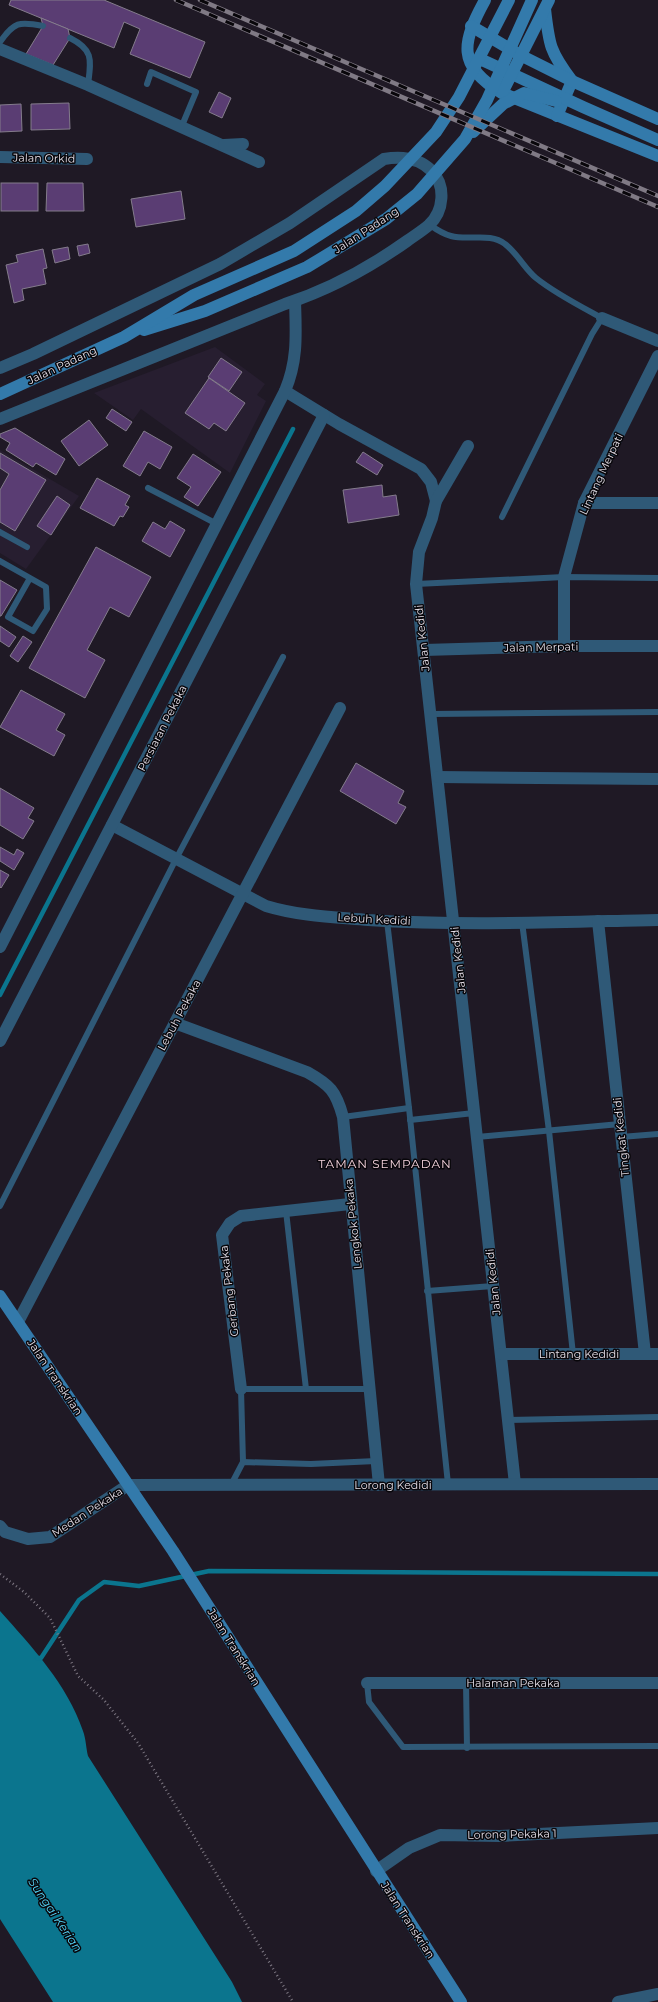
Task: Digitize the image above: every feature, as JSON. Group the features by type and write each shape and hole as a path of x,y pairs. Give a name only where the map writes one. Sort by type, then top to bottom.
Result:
{"street":[{"path":"485,0 471,26 467,50 470,63 487,84 502,93 658,156"},
{"name":"Jalan Padang","path":"0,394 124,336 194,295 294,251 356,211 386,186 436,132 459,97 480,59 509,0"},
{"name":"Jalan Padang","path":"124,336 205,311 307,266 386,219 417,194 465,139 487,100 532,0"},
{"path":"502,93 547,4"},
{"path":"547,4 548,40 555,58 572,81"},
{"path":"471,26 520,55 572,81 658,119"},
{"path":"0,49 88,85 259,162"},
{"path":"480,59 658,140"},
{"path":"557,116 572,81"},
{"path":"465,139 503,104 524,93 583,107"},
{"path":"221,145 243,144"},
{"path":"0,368 33,354 220,264 290,223 384,159 400,156 416,160 438,178 442,188 441,199 438,213 430,225 380,260 312,296 295,301 0,419"},
{"name":"Jalan Orkid","path":"0,158 87,159"},
{"path":"0,947 285,391 293,372 296,342 295,301"},
{"path":"602,318 658,341"},
{"name":"Lintang Merpati","path":"564,646 564,577 584,503 658,356"},
{"path":"285,391 324,415 421,469 432,482 436,501"},
{"name":"Persiaran Pekaka","path":"0,1041 324,415"},
{"name":"Jalan Kedidi","path":"468,446 436,501 432,518 419,552 416,584 515,1484"},
{"path":"584,503 658,503"},
{"name":"Jalan Merpati","path":"424,650 564,646 658,646"},
{"name":"Lebuh Pekaka","path":"18,1322 340,708"},
{"path":"438,777 658,779"},
{"name":"Lebuh Kedidi","path":"112,825 242,894 266,906 288,913 387,921 454,923 658,920"},
{"name":"Tingkat Kedidi","path":"598,921 646,1354"},
{"name":"Lengkok Pekaka","path":"175,1023 308,1072 326,1082 338,1098 343,1117 350,1204 379,1485"},
{"name":"Gerbang Pekaka","path":"241,1389 222,1235 230,1223 241,1216 350,1204"},
{"name":"Jalan Transkrian","path":"0,1296 173,1551 461,2002"},
{"name":"Lintang Kedidi","path":"501,1354 658,1354"},
{"name":"Lorong Kedidi","path":"128,1485 658,1484"},
{"name":"Medan Pekaka","path":"0,1526 5,1532 28,1539 50,1537 128,1485"},
{"name":"Halaman Pekaka","path":"367,1683 658,1683"},
{"name":"Lorong Pekaka 1","path":"376,1870 409,1848 440,1835 500,1836 658,1828"},
{"path":"618,2002 658,1994"}],"lane":[{"path":"0,42 8,30 16,24 26,22 43,26"},
{"path":"70,38 87,49 90,57 88,85"},
{"path":"147,84 151,72 196,92 181,128"},
{"path":"430,225 442,233 453,237 488,238 505,244 536,278 568,299 602,318 592,334 502,517"},
{"path":"148,488 217,524"},
{"path":"0,532 27,547"},
{"path":"0,561 46,587 47,610 33,631 8,617 30,578"},
{"path":"416,584 564,577 658,578"},
{"path":"0,1206 176,859 283,657"},
{"path":"431,714 658,712"},
{"path":"387,921 409,1108 448,1484"},
{"path":"522,922 549,1131 572,1354"},
{"path":"343,1117 409,1108"},
{"path":"410,1120 474,1113"},
{"path":"477,1137 620,1124"},
{"path":"621,1137 658,1134"},
{"path":"286,1211 306,1389"},
{"path":"427,1291 493,1286"},
{"path":"231,1485 243,1462 241,1389 369,1389"},
{"path":"508,1420 658,1417"},
{"path":"243,1462 311,1464 376,1461"},
{"path":"367,1683 369,1702 402,1747 467,1748 658,1746"},
{"path":"466,1683 467,1748"}],"path":[{"path":"0,1574 24,1592 50,1618 78,1676 104,1700 138,1743 293,2002"}],"shaded area":[{"path":"215,347 265,384 257,395 266,401 230,473 141,409 133,420 94,393"},
{"path":"0,450 79,496 26,569 0,553"}],"water":[{"name":"Sungai Kerian","path":"0,1611 48,1667 68,1697 84,1734 88,1756 232,1982 242,2002 53,2002 0,1919"}],"building":[{"path":"11,0 104,0 205,42 190,78 130,54 140,29 124,22 114,48 9,5"},
{"path":"41,18 68,29 70,38 53,65 26,54 43,26"},
{"path":"219,92 231,98 222,118 209,112"},
{"path":"69,103 70,129 31,130 31,104"},
{"path":"21,104 22,131 0,132 0,105"},
{"path":"1,183 38,183 38,211 1,211"},
{"path":"47,183 83,183 84,211 46,211"},
{"path":"181,191 185,219 136,227 131,199"},
{"path":"88,244 90,253 79,256 77,246"},
{"path":"68,247 70,259 55,263 52,250"},
{"path":"43,249 47,268 43,269 46,284 22,289 24,300 14,303 6,265 18,262 16,255"},
{"path":"221,358 242,372 229,391 208,377"},
{"path":"209,378 245,403 226,431 214,423 209,429 185,413"},
{"path":"112,409 132,422 126,431 106,418"},
{"path":"89,420 108,445 79,466 61,441"},
{"path":"15,428 65,459 56,475 36,463 33,467 6,450 10,443 0,437 0,434"},
{"path":"144,431 172,447 160,469 148,462 140,476 123,466"},
{"path":"363,452 383,465 377,475 356,462"},
{"path":"0,453 46,480 15,531 0,522 0,490 9,474 0,468"},
{"path":"193,454 221,472 198,506 184,497 191,487 177,478"},
{"path":"97,478 130,496 125,505 129,507 123,517 120,516 114,526 80,508"},
{"path":"382,485 383,497 396,495 399,515 348,523 343,490"},
{"path":"57,496 70,505 51,535 37,526"},
{"path":"170,521 185,530 170,557 142,541 153,522 165,529"},
{"path":"96,547 151,577 129,617 110,607 87,650 105,660 85,698 29,668"},
{"path":"0,580 17,590 1,616 0,616"},
{"path":"0,626 16,637 9,647 0,641"},
{"path":"23,636 32,642 18,662 10,656"},
{"path":"21,690 65,714 56,730 65,735 54,756 0,727"},
{"path":"356,763 404,791 398,803 406,807 396,824 340,791"},
{"path":"0,788 34,808 28,818 34,821 23,839 0,825"},
{"path":"0,847 14,855 17,849 24,853 14,870 0,861"},
{"path":"0,870 9,875 1,888 0,887"}],"waterway":[{"path":"0,995 293,429"},
{"path":"37,1658 41,1658 79,1600 104,1582 139,1586 209,1571 658,1574"}],"railway":[{"path":"176,0 658,207"},
{"path":"200,0 658,196"}],"district":[{"name":"TAMAN SEMPADAN","path":"385,1164"}]}
